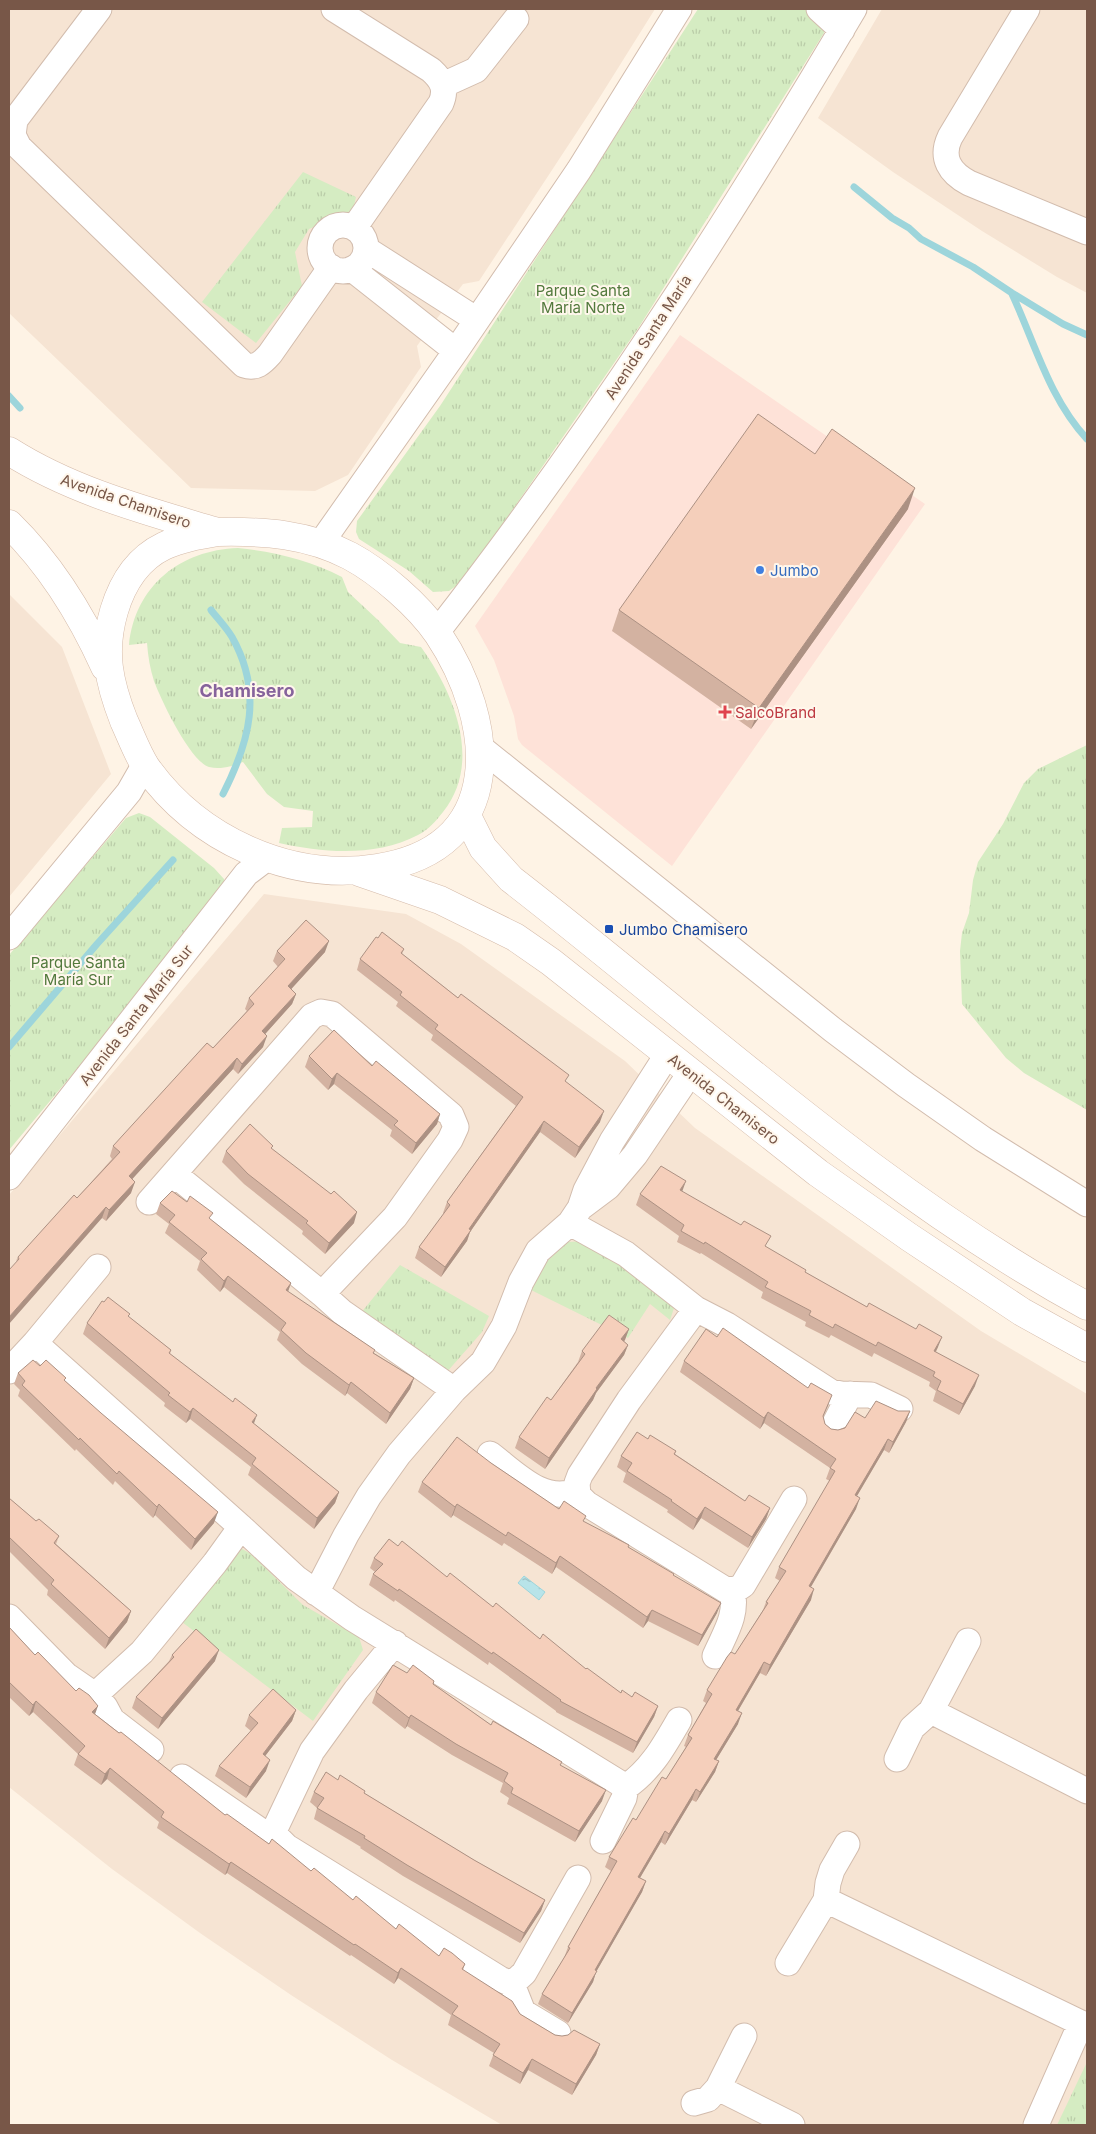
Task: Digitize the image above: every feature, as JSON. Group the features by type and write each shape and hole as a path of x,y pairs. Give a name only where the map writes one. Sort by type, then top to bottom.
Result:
{"street":[{"path":"99,9 19,113 11,135 18,147 244,365 255,367 265,360 349,262 363,237 354,228 340,226 333,228 323,237 321,243 322,257 349,262 477,320"},
{"path":"334,9 431,70 443,85 443,97 440,103 354,228"},
{"path":"322,543 456,351 584,162 679,9"},
{"path":"819,9 842,30"},
{"name":"Avenida Santa María","path":"436,632 502,548 586,431 726,219 854,9"},
{"path":"1027,9 946,144 946,161 954,174 969,184 1087,232"},
{"path":"443,85 476,70 516,19"},
{"path":"349,262 456,351"},
{"name":"Avenida Chamisero","path":"9,450 60,480 96,494 218,532"},
{"path":"9,524 39,556 57,580 93,639 118,706 144,764 176,801 204,825 232,842 267,858 298,867 353,870 402,863 419,856 445,840 467,816 478,786 480,748 476,718 464,681 436,632 404,597 377,575 352,557 322,543 276,534 218,532 184,539 163,547 148,556 133,570 116,602 108,639 108,675"},
{"path":"480,748 826,1024 906,1085 983,1139 1087,1204"},
{"path":"9,937 129,792 144,764"},
{"path":"467,816 482,848 511,879 842,1145 944,1219 1039,1280 1087,1306"},
{"name":"Avenida Santa María Sur","path":"9,1177 246,874 267,858"},
{"name":"Avenida Chamisero","path":"353,870 432,896 515,937 551,962 818,1173 909,1237 1022,1312 1087,1348"},
{"path":"149,1202 312,1016 321,1012 332,1014 451,1116 456,1127 450,1140 394,1217 322,1294"},
{"path":"575,1215 612,1141 667,1055"},
{"path":"316,1593 369,1496 399,1454 454,1390 483,1362 504,1326 520,1282 538,1250 608,1187 635,1155 690,1072"},
{"path":"174,1174 342,1312 454,1390"},
{"path":"575,1215 696,1309 726,1325 831,1392 871,1395 900,1409"},
{"path":"9,1371 35,1343 98,1267"},
{"path":"696,1309 624,1408 580,1475 577,1482 578,1495 587,1504 720,1588 732,1590 743,1585 749,1577 794,1499"},
{"path":"35,1343 242,1527 296,1578 352,1618 626,1787"},
{"path":"833,1427 850,1394"},
{"path":"490,1454 542,1491 560,1494 577,1490"},
{"path":"95,1695 142,1652 242,1527"},
{"path":"715,1656 734,1613 735,1602 732,1590"},
{"path":"9,1617 66,1675 95,1695 105,1707 112,1720 151,1750"},
{"path":"897,1760 912,1728 931,1711 968,1641"},
{"path":"273,1833 312,1751 356,1690 395,1643"},
{"path":"931,1711 1087,1790"},
{"path":"603,1841 624,1798 626,1787 639,1778 653,1763 679,1720"},
{"path":"182,1777 261,1831 273,1833 287,1847 500,1979 512,1984 523,2012 558,2033"},
{"path":"788,1963 826,1900 832,1870 847,1844"},
{"path":"512,1984 524,1973 578,1878"},
{"path":"826,1900 1084,2024 1036,2125"},
{"path":"694,2102 708,2099 718,2088 744,2036"},
{"path":"718,2088 792,2125"}],"shaded area":[{"path":"9,9 655,9 598,100 479,281 463,284 417,346 421,367 348,475 315,491 191,488 9,313"},
{"path":"882,9 1087,9 1087,293 982,231 893,172 818,118"},
{"path":"680,335 925,504 672,866 522,745 518,739 514,716 494,660 475,626"},
{"path":"9,594 62,647 111,774 9,897"},
{"path":"264,894 406,914 461,944 625,1061 695,1128 981,1331 1087,1394 1087,2125 502,2125 392,2060 291,1995 200,1933 112,1869 9,1787 9,1195"}],"green space":[{"name":"Parque Santa María Norte","path":"698,9 839,9 639,327 464,580 449,591 433,592 409,571 359,539 356,532 357,521 440,406"},
{"path":"303,172 356,197 353,210 309,229 295,252 302,286 256,343 202,302"},
{"path":"238,548 292,558 342,577 348,592 400,643 421,647 433,665 453,706 459,728 462,750 461,772 455,792 443,812 422,833 402,842 367,850 332,851 279,843 282,828 312,827 313,811 284,807 267,794 243,762 222,768 209,767 193,754 185,742 169,715 154,681 147,643 129,645 133,624 140,605 164,575 180,564 197,556 217,550"},
{"path":"1087,745 1087,1110 1024,1073 1006,1058 962,1004 960,951 962,933 969,913 973,880 978,862 1003,824 1024,783 1038,769"},
{"name":"Parque Santa María Sur","path":"139,813 150,817 214,868 224,879 225,892 9,1150 9,955 126,818"},
{"path":"587,1241 675,1305 670,1320 650,1304 628,1338 531,1290 546,1262 568,1242"},
{"path":"400,1265 489,1316 482,1332 446,1373 360,1314"},
{"path":"237,1546 251,1554 303,1605 359,1637 363,1650 313,1721 178,1619"},
{"path":"1087,2062 1087,2125 1057,2125"}],"water":[{"path":"524,1576 545,1592 539,1600 518,1583"}],"building":[{"name":"Jumbo","path":"758,414 815,454 832,429 915,488 759,708 619,610"},
{"path":"306,920 329,941 288,986 296,994 262,1031 267,1036 242,1064 237,1058 129,1176 135,1182 109,1210 106,1207 9,1317 9,1270 19,1259 18,1257 74,1195 77,1198 120,1152 113,1146 207,1043 213,1048 254,1004 249,998 285,959 277,951"},
{"path":"382,932 404,949 401,953 458,998 461,994 569,1075 565,1081 604,1111 579,1147 544,1121 445,1267 419,1247 450,1205 447,1202 523,1097 435,1029 438,1025 400,995 402,992 360,959"},
{"path":"334,1030 372,1066 376,1061 440,1114 416,1143 394,1125 398,1121 337,1073 332,1079 309,1056"},
{"path":"250,1124 273,1146 271,1148 331,1194 334,1191 357,1212 329,1243 306,1223 308,1221 248,1174 226,1151"},
{"path":"661,1166 686,1181 680,1190 741,1225 744,1221 771,1236 765,1246 806,1270 805,1272 867,1307 869,1303 916,1329 919,1324 942,1337 934,1351 979,1375 963,1404 937,1390 941,1381 933,1376 935,1372 878,1342 876,1346 835,1324 833,1328 809,1315 811,1311 765,1287 768,1282 705,1242 704,1244 681,1231 684,1225 640,1194"},
{"path":"172,1191 187,1202 190,1196 213,1213 209,1218 291,1283 286,1290 375,1350 373,1353 414,1378 390,1413 351,1382 349,1385 306,1353 281,1330 286,1323 228,1276 224,1281 201,1259 207,1253 169,1222 175,1215 160,1203"},
{"path":"108,1297 130,1314 128,1316 171,1350 169,1353 233,1402 235,1398 257,1415 252,1422 339,1492 317,1518 252,1464 256,1458 193,1408 190,1412 168,1395 170,1393 87,1323 102,1301 104,1302"},
{"path":"609,1315 629,1329 621,1339 628,1345 596,1388 549,1458 519,1437 547,1397 551,1400 585,1354 582,1351"},
{"path":"723,1328 808,1388 811,1383 832,1395 823,1416 825,1424 831,1429 845,1428 855,1412 865,1418 876,1401 898,1411 910,1411 893,1442 888,1439 855,1495 860,1498 809,1586 814,1589 770,1665 764,1662 736,1710 742,1713 714,1759 719,1761 700,1792 696,1789 669,1834 665,1831 638,1877 646,1881 572,2013 542,1994 570,1948 568,1947 617,1861 609,1857 633,1818 636,1820 662,1777 666,1779 692,1738 688,1735 712,1694 707,1690 727,1657 731,1652 735,1654 768,1603 766,1602 786,1571 779,1567 835,1471 830,1468 836,1459 768,1412 764,1418 684,1361 706,1329 717,1337"},
{"path":"33,1360 40,1366 46,1360 66,1378 64,1380 101,1413 218,1512 195,1539 159,1504 157,1507 119,1471 117,1474 22,1385 25,1381 18,1373"},
{"path":"637,1432 648,1439 650,1435 676,1451 674,1454 745,1501 749,1495 770,1508 752,1537 705,1507 697,1519 672,1500 627,1471 632,1463 621,1456"},
{"path":"457,1437 491,1463 559,1509 564,1501 586,1516 583,1521 629,1545 628,1547 721,1603 702,1635 652,1610 647,1617 560,1556 556,1563 508,1532 506,1536 457,1504 455,1507 422,1482"},
{"path":"9,1498 36,1521 39,1519 59,1536 54,1543 131,1611 109,1638 51,1584 54,1580 9,1537"},
{"path":"389,1539 398,1546 402,1541 447,1577 450,1573 493,1607 496,1603 540,1639 543,1634 586,1669 621,1693 622,1690 632,1697 635,1692 658,1706 637,1742 560,1701 493,1652 492,1654 399,1589 398,1591 373,1574 383,1564 374,1558"},
{"path":"9,1627 35,1655 38,1652 76,1691 79,1688 89,1695 98,1706 92,1712 119,1733 121,1732 225,1815 227,1814 269,1844 272,1839 311,1871 314,1868 353,1900 356,1896 396,1929 399,1924 439,1956 444,1948 452,1953 465,1964 462,1969 512,2001 520,2014 555,2035 568,2035 574,2030 600,2044 576,2084 532,2059 523,2073 493,2055 500,2044 452,2014 458,2006 401,1968 398,1973 231,1862 229,1864 161,1817 164,1812 110,1768 105,1774 78,1754 85,1746 36,1701 33,1705 9,1682"},
{"path":"196,1629 219,1650 162,1718 136,1697 174,1657 172,1655"},
{"path":"393,1665 407,1673 413,1665 434,1681 433,1684 491,1725 493,1721 562,1762 560,1765 606,1790 579,1831 511,1793 513,1788 504,1781 508,1773 456,1744 411,1715 409,1718 376,1692"},
{"path":"273,1689 296,1710 263,1754 270,1760 250,1787 219,1766 258,1723 249,1715"},
{"path":"326,1772 338,1780 340,1775 365,1791 364,1793 474,1860 545,1900 524,1933 407,1865 364,1838 365,1836 317,1808 324,1798 314,1792"}],"waterway":[{"path":"854,187 921,239 973,267 1063,324 1087,335"},
{"path":"1012,294 1062,406 1087,439"},
{"path":"9,396 20,408"},
{"path":"211,610 230,633 242,657 250,697 246,736 223,794"},
{"path":"9,1047 97,944 173,860"}],"place":[{"name":"Jumbo","path":"760,570"},
{"name":"SalcoBrand","path":"725,712"},
{"name":"Jumbo Chamisero","path":"609,929"}],"district":[{"name":"Chamisero","path":"247,690"}]}
